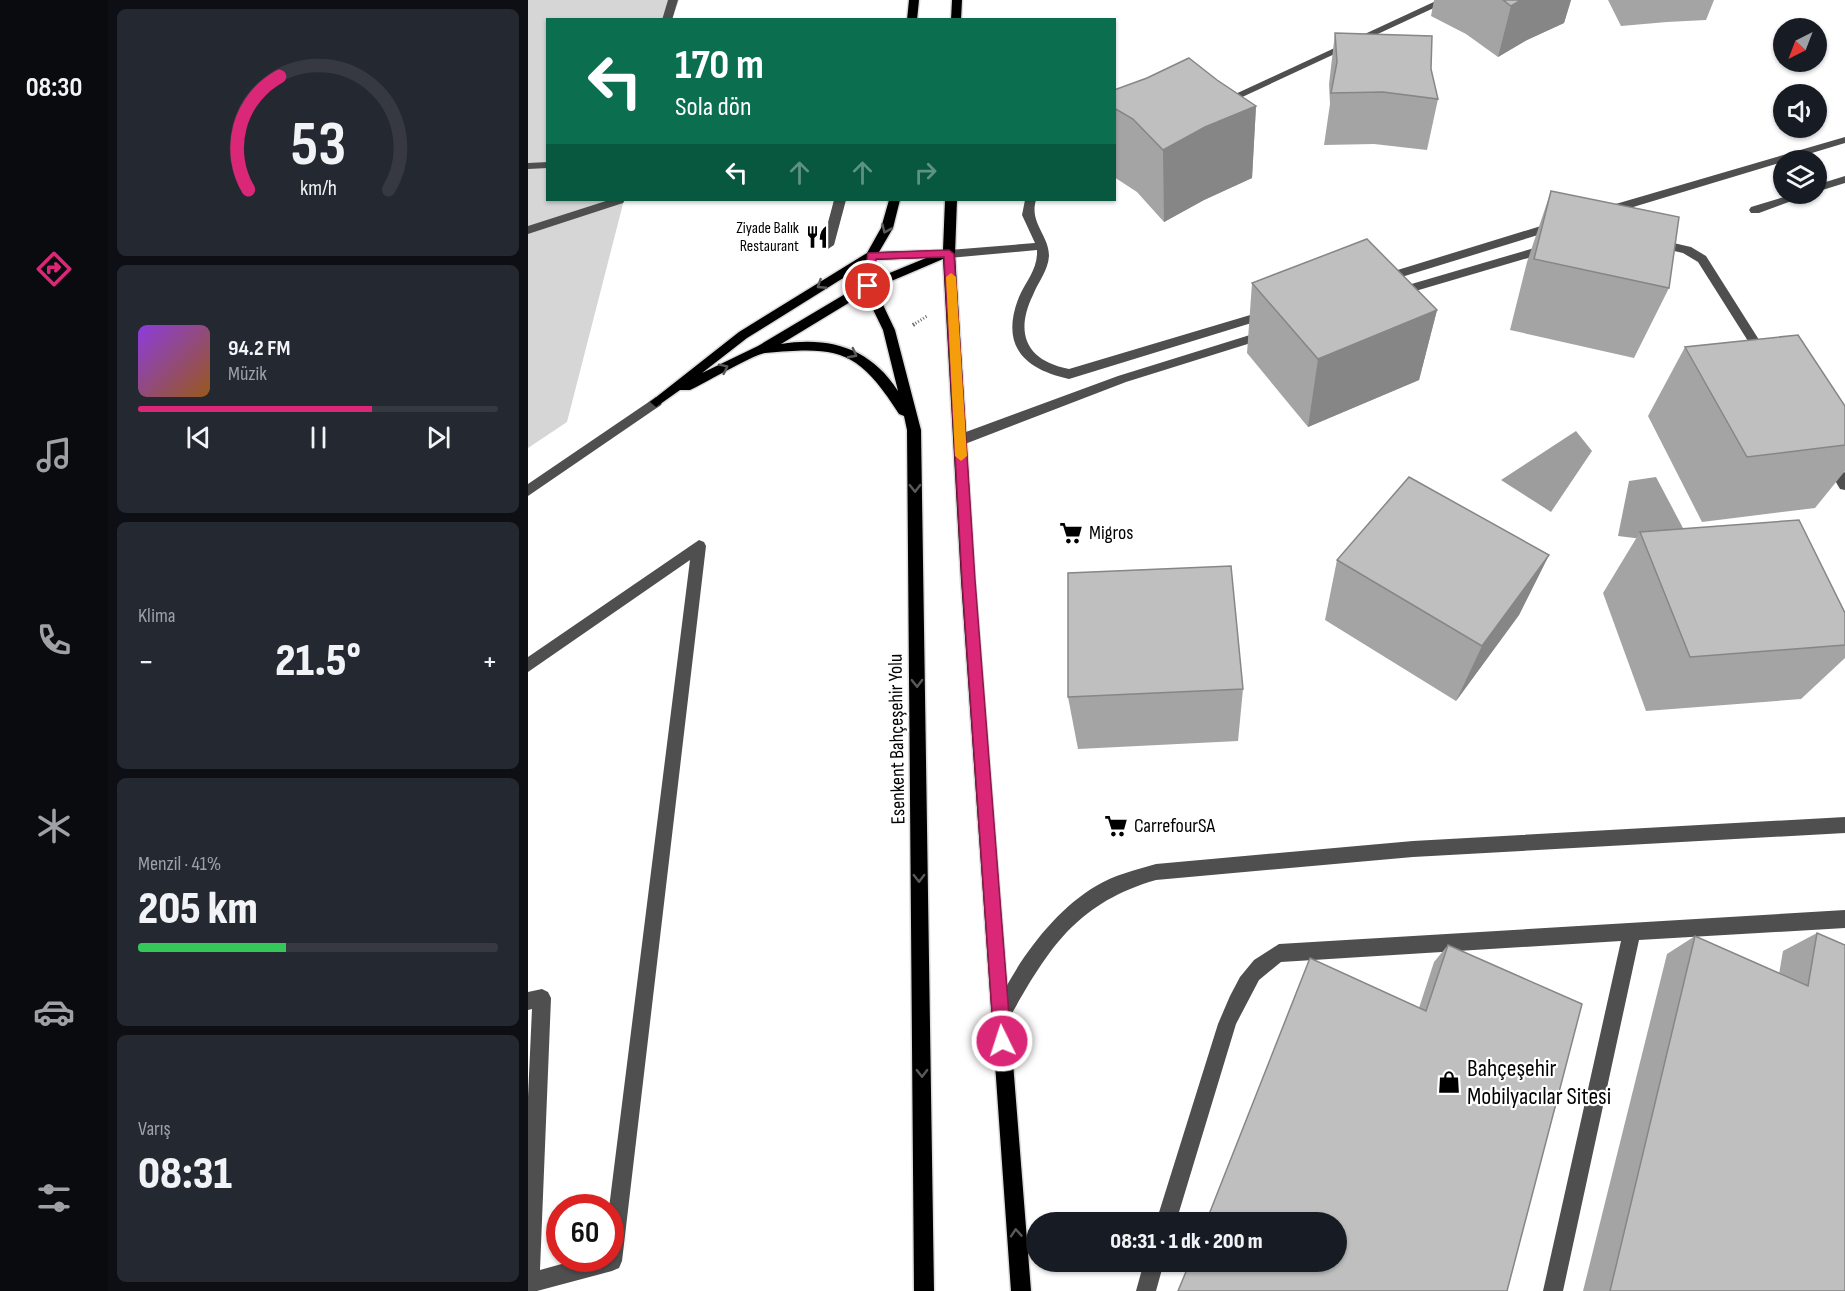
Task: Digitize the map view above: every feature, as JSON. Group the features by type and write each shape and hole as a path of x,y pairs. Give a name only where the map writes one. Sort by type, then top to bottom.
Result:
{"main road":[{"path":"912,18 914,0"},
{"path":"956,18 957,0"},
{"path":"868,286 871,256 887,228 894,201"},
{"path":"951,201 949,254 960,440 1021,1291"},
{"path":"656,402 743,335 871,256 949,254"},
{"path":"656,402 755,353 868,286 949,254"},
{"name":"Esenkent Bahçeşehir Yolu","path":"868,286 889,330 914,430 924,1291"},
{"path":"755,353 808,344 832,346 852,353 870,365 888,385 914,430"}],"street":[{"path":"668,18 673,0"},
{"path":"1207,109 1446,0"},
{"path":"1599,213 1845,140"},
{"path":"528,166 546,165"},
{"path":"1841,181 1845,194"},
{"path":"528,230 616,201"},
{"path":"828,244 840,201"},
{"path":"1030,201 1028,220 1042,246 1042,264 1021,309 1019,336 1020,346 1026,355 1044,369 1069,374 1283,309"},
{"path":"1755,210 1773,204"},
{"path":"1373,281 1565,223"},
{"path":"1639,240 1680,248 1702,259 1770,367"},
{"path":"1388,296 1557,245"},
{"path":"949,254 1042,246"},
{"path":"960,440 1122,379 1277,330"},
{"path":"528,491 656,402"},
{"path":"1820,445 1845,485"},
{"path":"528,665 699,546 612,1261 529,1282 542,998 528,1001"},
{"path":"1000,1018 1020,981 1047,940 1071,915 1092,898 1125,881 1156,872 1413,849 1845,825"},
{"path":"1169,1212 1227,1024 1250,976 1264,960 1279,953 1845,919"},
{"path":"1553,1291 1632,932"},
{"path":"1146,1291 1151,1272"}],"shaded area":[{"path":"528,0 679,0 672,18 546,18 546,201 624,201 567,422 528,448"},
{"path":"1576,431 1592,451 1551,512 1501,480"},
{"path":"1656,477 1692,545 1618,536 1629,481"}],"building":[{"path":"1503,0 1521,0 1511,6"},
{"path":"1335,33 1432,36 1431,69 1438,99 1383,92 1331,93 1337,62"},
{"path":"1189,58 1256,106 1205,127 1163,150 1133,119 1116,109 1116,89 1147,78"},
{"path":"1551,191 1679,217 1669,288 1534,259"},
{"path":"1367,239 1437,310 1318,359 1252,283"},
{"path":"1798,335 1845,406 1845,445 1747,457 1685,347"},
{"path":"1409,477 1549,555 1482,646 1337,560"},
{"path":"1799,520 1845,613 1845,645 1690,657 1640,532"},
{"path":"1231,566 1243,689 1068,697 1068,573"},
{"path":"1817,933 1845,945 1845,1291 1610,1291 1695,936 1808,986"},
{"path":"1448,945 1582,1004 1507,1291 1178,1291 1186,1272 1347,1272 1347,1212 1210,1212 1310,958 1426,1011"}],"slow traffic":[{"path":"951,277 961,456"}],"place":[{"name":"Ziyade Balık Restaurant","path":"817,237"},
{"name":"Migros","path":"1071,533"},
{"name":"CarrefourSA","path":"1116,826"},
{"name":"Bahçeşehir Mobilyacılar Sitesi","path":"1449,1082"}],"route":[{"path":"868,286 871,256 949,254 968,580 1002,1041"}]}
